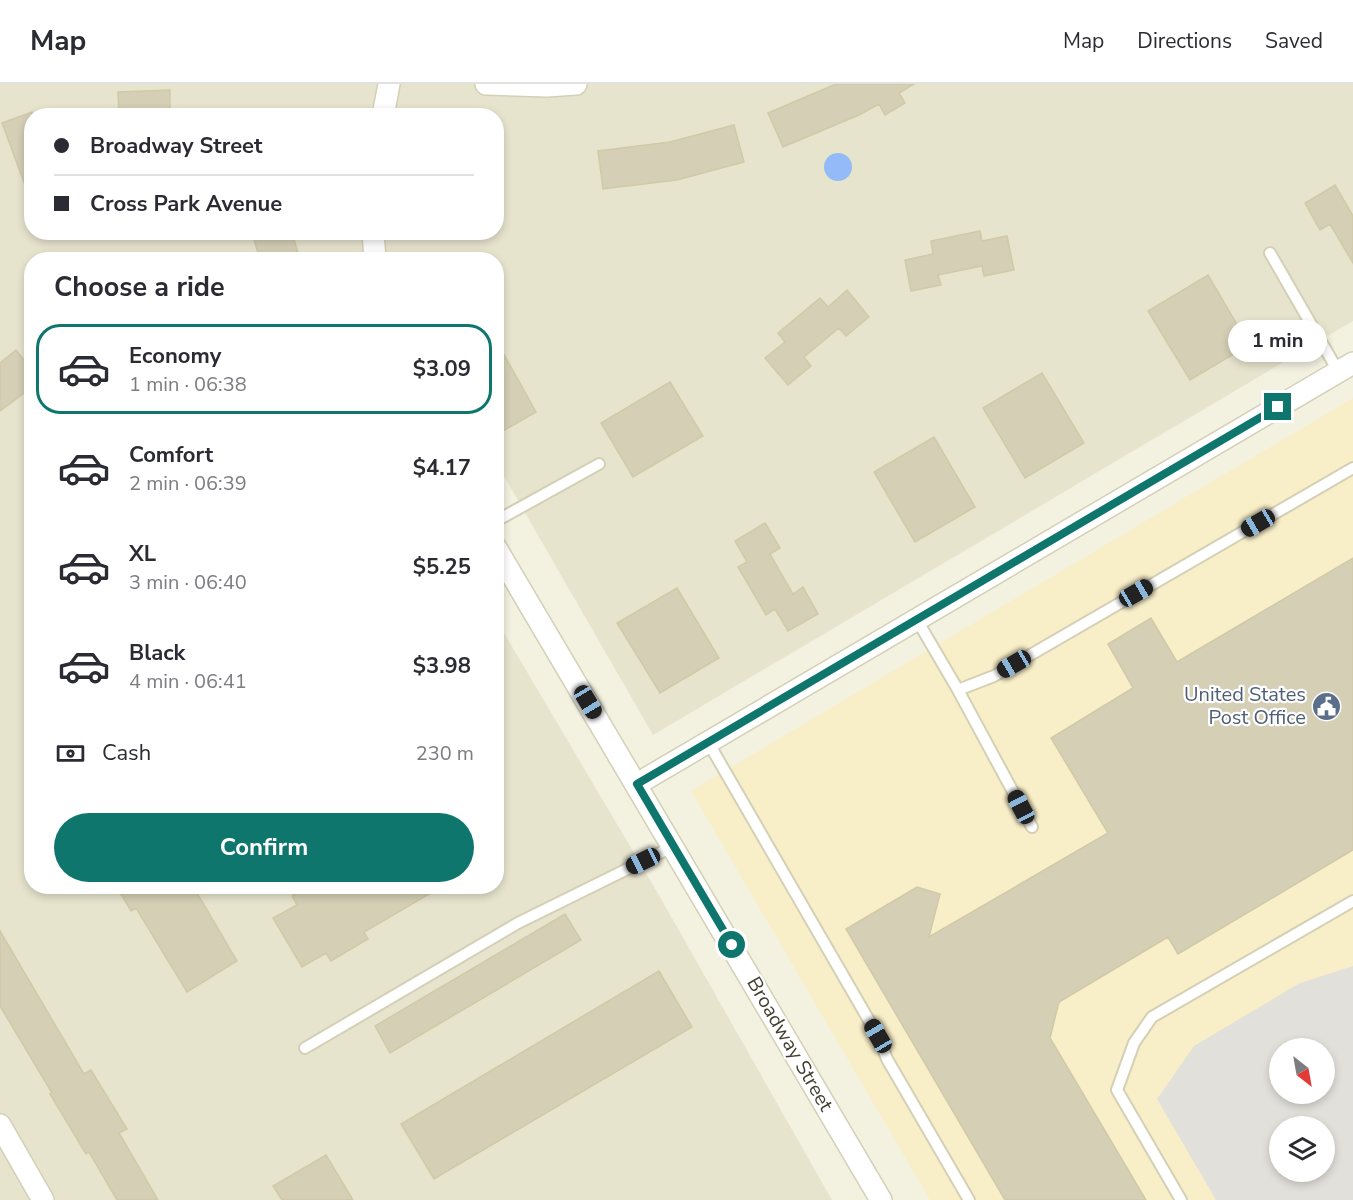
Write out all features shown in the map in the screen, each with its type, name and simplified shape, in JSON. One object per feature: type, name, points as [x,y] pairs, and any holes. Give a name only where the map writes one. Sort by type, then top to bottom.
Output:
[{"type":"street","points":[[384,108],[389,84]]},
{"type":"street","points":[[486,84],[547,86],[576,84]]},
{"type":"street","points":[[637,784],[1346,367]]},
{"type":"street","name":"Broadway Street","points":[[504,561],[881,1200]]},
{"type":"street","points":[[0,1125],[43,1200]]},
{"type":"lane","points":[[1270,253],[1346,367]]},
{"type":"lane","points":[[504,517],[599,464]]},
{"type":"lane","points":[[958,690],[994,676],[1353,468]]},
{"type":"lane","points":[[917,620],[958,690],[1032,827]]},
{"type":"lane","points":[[708,742],[878,1036],[887,1059],[969,1200]]},
{"type":"lane","points":[[305,1048],[518,923],[674,846]]},
{"type":"lane","points":[[1181,1200],[1117,1090],[1134,1043],[1152,1017],[1353,901]]},
{"type":"shaded area","points":[[0,84],[1353,84],[1353,321],[653,735],[504,476],[504,252],[24,252],[24,894],[504,894],[504,633],[660,897],[832,1200],[0,1200]]},
{"type":"shaded area","points":[[1353,398],[1353,1200],[930,1200],[691,791]]},
{"type":"shaded area","points":[[1353,966],[1353,1200],[1216,1200],[1157,1099],[1194,1046],[1300,983]]},
{"type":"water","points":[[838,153],[848,157],[852,167],[848,177],[838,181],[828,177],[824,167],[828,157]]},
{"type":"building","points":[[836,84],[914,84],[899,93],[905,103],[885,115],[879,104],[859,115],[783,147],[768,113]]},
{"type":"building","points":[[170,90],[170,108],[119,108],[118,92]]},
{"type":"building","points":[[24,115],[24,182],[2,123]]},
{"type":"building","points":[[734,125],[744,162],[677,180],[603,189],[598,151],[670,142]]},
{"type":"building","points":[[1335,185],[1353,216],[1353,263],[1330,224],[1320,230],[1305,203]]},
{"type":"building","points":[[980,231],[982,241],[1007,236],[1014,270],[984,276],[982,266],[938,275],[941,285],[911,291],[905,260],[933,254],[931,241]]},
{"type":"building","points":[[254,240],[294,240],[298,252],[258,252]]},
{"type":"building","points":[[1208,275],[1249,345],[1190,380],[1148,311]]},
{"type":"building","points":[[847,290],[869,317],[846,336],[839,328],[804,357],[811,366],[788,385],[765,358],[785,342],[778,333],[820,298],[828,307]]},
{"type":"building","points":[[16,350],[24,360],[24,393],[0,411],[0,363]]},
{"type":"building","points":[[504,354],[536,412],[504,430]]},
{"type":"building","points":[[1042,373],[1084,443],[1025,478],[983,408]]},
{"type":"building","points":[[670,382],[703,436],[633,477],[601,423]]},
{"type":"building","points":[[934,437],[975,507],[915,542],[874,472]]},
{"type":"building","points":[[765,523],[780,548],[770,554],[793,594],[803,587],[818,614],[788,631],[775,609],[766,615],[738,567],[747,562],[735,541]]},
{"type":"building","points":[[1353,558],[1353,850],[1178,954],[1168,937],[1059,1002],[1050,1038],[1146,1200],[1005,1200],[846,929],[917,887],[940,894],[929,937],[1108,833],[1051,738],[1133,688],[1108,644],[1151,618],[1177,662]]},
{"type":"building","points":[[677,588],[719,658],[660,693],[617,623]]},
{"type":"building","points":[[121,894],[198,894],[237,961],[187,992],[136,908],[131,911]]},
{"type":"building","points":[[295,894],[429,894],[364,932],[368,939],[331,961],[326,953],[302,967],[273,918],[297,905],[292,896]]},
{"type":"building","points":[[565,914],[581,940],[390,1053],[375,1026]]},
{"type":"building","points":[[0,931],[84,1074],[91,1070],[127,1129],[119,1133],[158,1200],[117,1200],[89,1152],[86,1154],[50,1094],[52,1093],[0,1006]]},
{"type":"building","points":[[659,971],[692,1027],[434,1179],[401,1124]]},
{"type":"building","points":[[326,1155],[353,1200],[282,1200],[273,1186]]},
{"type":"place","name":"United States Post Office","points":[[1327,706]]},
{"type":"route","points":[[732,945],[637,784],[1278,407]]}]
